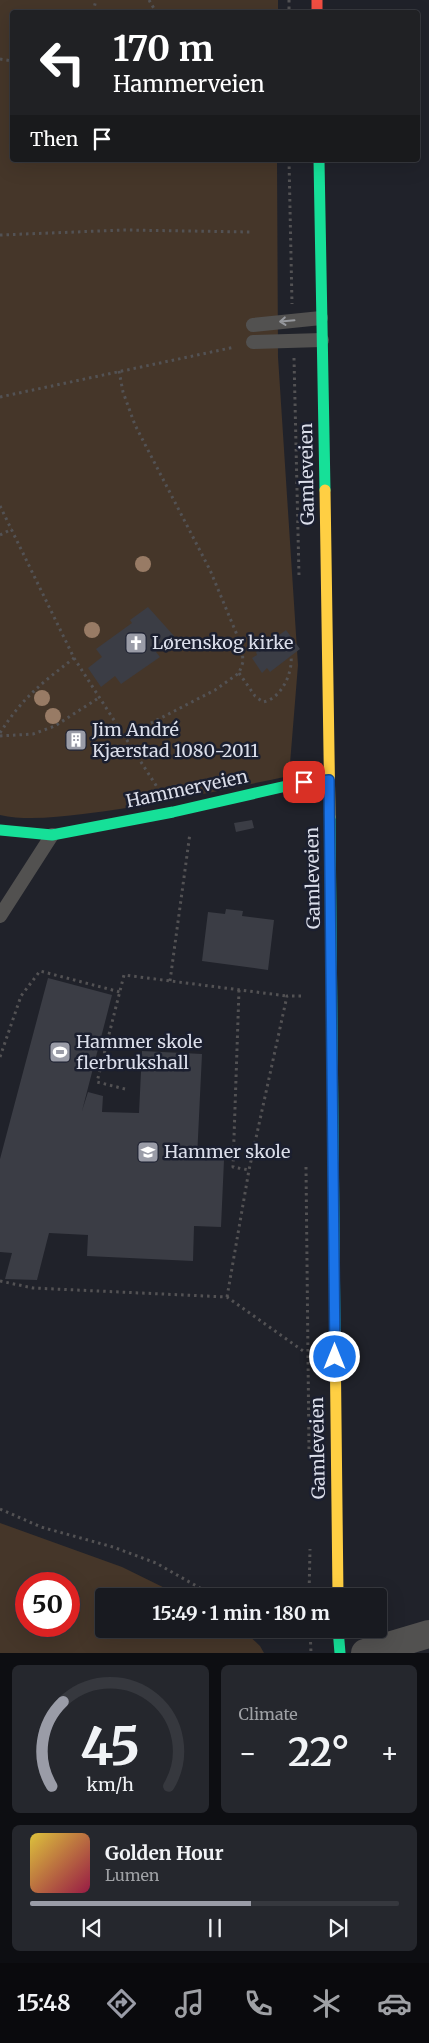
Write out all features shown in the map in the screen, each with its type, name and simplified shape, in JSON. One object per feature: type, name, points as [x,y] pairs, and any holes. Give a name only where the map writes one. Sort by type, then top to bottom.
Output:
[{"type":"main road","name":"Gamleveien","points":[[319,162],[329,780],[338,1588]]},
{"type":"main road","name":"Hammerveien","points":[[0,830],[52,835],[193,808],[304,782],[329,780]]},
{"type":"main road","points":[[339,1638],[340,1653]]},
{"type":"street","points":[[365,1653],[429,1634]]},
{"type":"lane","points":[[253,325],[321,318]]},
{"type":"lane","points":[[253,342],[294,339],[322,340]]},
{"type":"lane","points":[[0,916],[52,835]]},
{"type":"path","points":[[290,162],[293,320]]},
{"type":"path","points":[[0,234],[125,230],[250,232]]},
{"type":"path","points":[[294,339],[300,582]]},
{"type":"path","points":[[0,396],[253,342]]},
{"type":"path","points":[[119,371],[123,392],[135,425],[210,570],[242,647],[244,662],[239,673],[214,690],[126,736]]},
{"type":"path","points":[[0,506],[74,658],[126,736],[173,812]]},
{"type":"path","points":[[0,535],[12,529]]},
{"type":"path","points":[[239,673],[255,696],[264,702],[269,701],[286,680],[291,656]]},
{"type":"path","points":[[0,734],[16,709],[32,691],[74,658]]},
{"type":"path","points":[[0,734],[33,734],[55,726],[100,697]]},
{"type":"path","points":[[170,981],[193,808]]},
{"type":"path","points":[[0,1057],[21,996],[40,971],[120,992]]},
{"type":"path","points":[[125,1088],[97,1082],[124,975],[287,996],[305,996]]},
{"type":"path","points":[[305,988],[305,1006]]},
{"type":"path","points":[[239,990],[233,1167],[249,1170]]},
{"type":"path","points":[[227,1297],[249,1170],[287,996]]},
{"type":"path","points":[[306,1166],[306,1353],[309,1458]]},
{"type":"path","points":[[0,1281],[33,1288],[227,1297],[306,1353]]},
{"type":"path","points":[[0,1509],[41,1527],[113,1547],[156,1563],[200,1588]]},
{"type":"path","points":[[309,1588],[310,1547]]},
{"type":"path","points":[[310,1638],[311,1653]]},
{"type":"shaded area","points":[[0,0],[278,0],[278,10],[10,10],[10,162],[277,162],[278,357],[298,665],[289,776],[109,811],[41,818],[20,818],[0,815]]},
{"type":"shaded area","points":[[0,1523],[122,1567],[165,1588],[95,1588],[95,1638],[252,1638],[264,1653],[0,1653]]},
{"type":"building","name":"Lørenskog kirke","points":[[148,607],[174,636],[156,652],[160,657],[121,684],[115,676],[101,687],[88,668],[102,657],[96,649],[132,623],[130,620]]},
{"type":"building","points":[[286,630],[300,649],[270,672],[267,668],[262,673],[252,658],[257,655],[256,652]]},
{"type":"building","points":[[252,820],[254,828],[236,832],[234,823]]},
{"type":"building","points":[[226,909],[243,911],[242,916],[274,920],[268,970],[202,961],[208,912],[225,914]]},
{"type":"building","points":[[48,978],[112,995],[82,1111],[88,1092],[103,1096],[102,1112],[139,1113],[142,1051],[202,1054],[197,1158],[224,1160],[221,1227],[194,1226],[193,1261],[87,1256],[88,1235],[49,1233],[37,1280],[5,1279],[12,1253],[0,1252],[0,1159]]},
{"type":"traffic: fast","points":[[319,162],[325,490]]},
{"type":"traffic: fast","points":[[0,830],[52,835],[173,812],[304,782],[329,780]]},
{"type":"traffic: fast","points":[[330,817],[335,1331]]},
{"type":"traffic: fast","points":[[339,1638],[340,1653]]},
{"type":"traffic: slow","points":[[325,490],[330,817]]},
{"type":"traffic: slow","points":[[335,1331],[338,1588]]},
{"type":"traffic: jam","points":[[317,0],[317,10]]},
{"type":"place","name":"Lørenskog kirke","points":[[136,643]]},
{"type":"place","name":"Jim André Kjærstad 1080-2011","points":[[76,740]]},
{"type":"place","name":"Hammer skole flerbrukshall","points":[[60,1052]]},
{"type":"place","name":"Hammer skole","points":[[148,1152]]},
{"type":"route","points":[[304,782],[329,780],[335,1357]]}]
